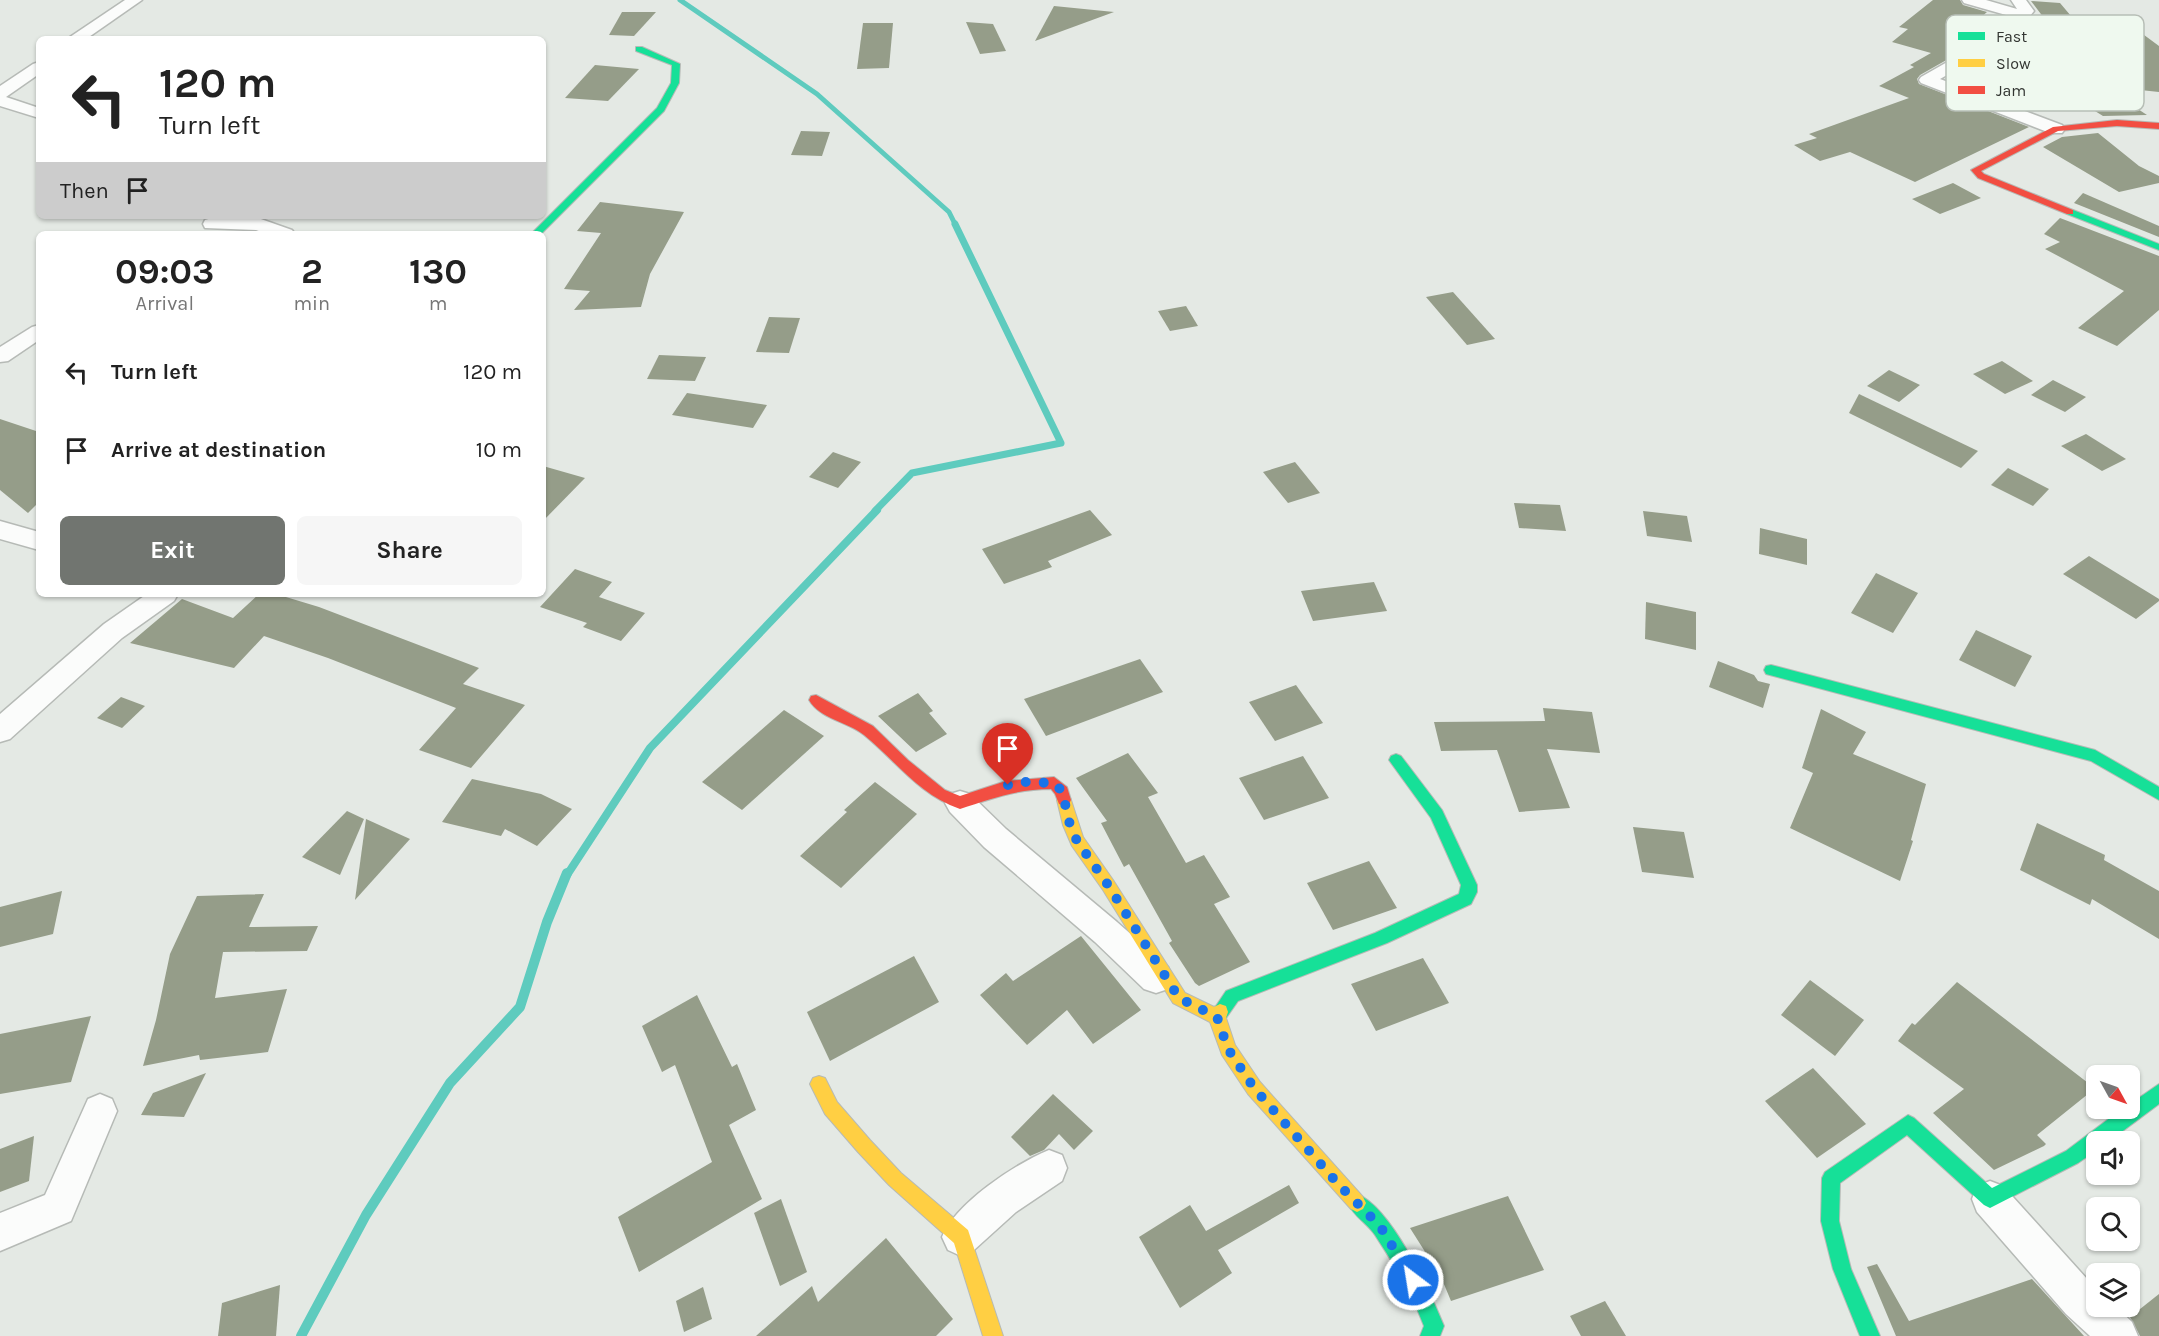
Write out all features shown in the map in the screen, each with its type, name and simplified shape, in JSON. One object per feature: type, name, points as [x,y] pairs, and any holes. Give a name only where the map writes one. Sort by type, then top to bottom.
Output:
[{"type":"street","points":[[80,36],[135,0]]},
{"type":"street","points":[[1969,0],[2020,8]]},
{"type":"street","points":[[538,231],[661,109],[675,83],[676,64],[639,49]]},
{"type":"street","points":[[0,94],[36,69]]},
{"type":"street","points":[[1946,69],[1927,80],[1946,87]]},
{"type":"street","points":[[0,101],[36,112]]},
{"type":"street","points":[[2009,111],[2056,129]]},
{"type":"street","points":[[2159,126],[2117,123],[2056,129],[1976,170],[1981,176],[2002,185],[2159,247]]},
{"type":"street","points":[[210,225],[258,224],[277,231]]},
{"type":"street","points":[[0,356],[36,333]]},
{"type":"street","points":[[0,530],[36,540]]},
{"type":"street","points":[[0,731],[113,631],[161,597]]},
{"type":"street","points":[[1771,670],[2095,756],[2159,794]]},
{"type":"street","points":[[816,700],[868,730],[903,764],[940,794],[960,803],[995,838],[1106,932],[1179,998],[1217,1017],[1228,1049],[1254,1088],[1339,1185],[1380,1226],[1422,1295],[1434,1326],[1431,1336]]},
{"type":"street","points":[[1217,1017],[1232,996],[1381,938],[1465,899],[1469,892],[1469,885],[1437,814],[1396,759]]},
{"type":"street","points":[[960,803],[992,788],[1024,782],[1054,783],[1062,791],[1070,825],[1077,841],[1108,885],[1179,998]]},
{"type":"street","points":[[819,1084],[831,1107],[895,1179],[961,1237],[993,1336]]},
{"type":"street","points":[[1990,1199],[2072,1156],[2159,1093]]},
{"type":"street","points":[[0,1232],[58,1208],[100,1111]]},
{"type":"street","points":[[1870,1336],[1842,1269],[1830,1221],[1832,1178],[1908,1124],[1990,1199],[2080,1300],[2118,1336]]},
{"type":"street","points":[[961,1237],[986,1211],[1049,1168]]},
{"type":"building","points":[[1933,0],[1960,0],[1963,5],[1987,12],[1984,15],[1946,15],[1946,60],[1917,79],[1919,84],[1946,95],[1946,111],[1988,111],[2029,127],[1915,182],[1850,152],[1820,161],[1794,145],[1817,138],[1809,134],[1909,98],[1879,86],[1914,67],[1910,65],[1931,53],[1892,42],[1908,29],[1899,27]]},
{"type":"building","points":[[2031,1],[2060,3],[2070,15],[2042,15]]},
{"type":"building","points":[[1054,6],[1114,12],[1035,41]]},
{"type":"building","points":[[622,12],[656,12],[634,36],[609,35]]},
{"type":"building","points":[[966,22],[993,24],[1006,51],[980,54]]},
{"type":"building","points":[[863,23],[893,23],[889,68],[857,69]]},
{"type":"building","points":[[2144,35],[2159,46],[2159,92],[2144,90]]},
{"type":"building","points":[[595,65],[639,69],[608,101],[565,98]]},
{"type":"building","points":[[2095,111],[2141,111],[2147,115],[2103,116]]},
{"type":"building","points":[[801,131],[830,132],[822,156],[791,155]]},
{"type":"building","points":[[2098,133],[2139,166],[2159,176],[2159,183],[2119,192],[2043,147],[2062,137]]},
{"type":"building","points":[[1953,183],[1981,198],[1940,214],[1912,199]]},
{"type":"building","points":[[2083,193],[2159,226],[2159,237],[2074,203]]},
{"type":"building","points":[[600,202],[684,212],[650,274],[641,307],[574,310],[590,291],[564,289],[601,233],[577,231]]},
{"type":"building","points":[[2060,218],[2159,256],[2159,310],[2117,346],[2078,328],[2124,291],[2045,249],[2060,242],[2044,234]]},
{"type":"building","points":[[1453,292],[1495,339],[1467,345],[1426,297]]},
{"type":"building","points":[[1186,306],[1198,326],[1170,331],[1158,311]]},
{"type":"building","points":[[769,317],[800,318],[789,353],[756,352]]},
{"type":"building","points":[[659,355],[706,357],[695,381],[647,379]]},
{"type":"building","points":[[2002,361],[2033,381],[2005,394],[1973,374]]},
{"type":"building","points":[[1889,370],[1920,385],[1899,402],[1867,386]]},
{"type":"building","points":[[2053,380],[2086,397],[2065,412],[2031,395]]},
{"type":"building","points":[[687,393],[767,405],[753,428],[672,415]]},
{"type":"building","points":[[1859,394],[1978,451],[1961,468],[1849,413]]},
{"type":"building","points":[[0,419],[36,431],[36,505],[28,513],[0,490]]},
{"type":"building","points":[[2086,434],[2126,459],[2102,471],[2061,446]]},
{"type":"building","points":[[833,452],[861,462],[838,488],[809,477]]},
{"type":"building","points":[[1295,462],[1320,493],[1288,503],[1263,472]]},
{"type":"building","points":[[546,467],[585,478],[546,518]]},
{"type":"building","points":[[2008,468],[2049,489],[2033,506],[1991,485]]},
{"type":"building","points":[[1514,503],[1560,505],[1566,531],[1519,528]]},
{"type":"building","points":[[1090,510],[1112,535],[1048,561],[1052,567],[1004,584],[982,549]]},
{"type":"building","points":[[1643,511],[1687,516],[1692,542],[1647,536]]},
{"type":"building","points":[[1760,528],[1807,539],[1807,565],[1759,554]]},
{"type":"building","points":[[2089,556],[2159,601],[2136,619],[2063,574]]},
{"type":"building","points":[[575,569],[612,582],[599,597],[645,613],[621,641],[583,627],[587,623],[540,607]]},
{"type":"building","points":[[1876,573],[1918,593],[1893,633],[1851,613]]},
{"type":"building","points":[[1374,582],[1387,611],[1313,621],[1301,591]]},
{"type":"building","points":[[256,597],[286,597],[319,607],[479,668],[463,684],[525,705],[471,768],[419,750],[456,708],[328,658],[264,636],[234,668],[130,643],[182,599],[233,618]]},
{"type":"building","points":[[1646,602],[1696,612],[1696,650],[1645,639]]},
{"type":"building","points":[[1976,630],[2032,656],[2015,687],[1959,660]]},
{"type":"building","points":[[1140,659],[1163,692],[1046,736],[1024,699]]},
{"type":"building","points":[[1718,661],[1754,675],[1758,681],[1770,684],[1763,708],[1709,687]]},
{"type":"building","points":[[1296,685],[1323,723],[1275,741],[1249,702]]},
{"type":"building","points":[[918,693],[933,711],[929,713],[947,734],[916,752],[878,716]]},
{"type":"building","points":[[121,697],[145,706],[122,728],[97,718]]},
{"type":"building","points":[[1543,708],[1592,712],[1600,753],[1547,749],[1570,808],[1519,812],[1497,750],[1441,751],[1434,722],[1545,721]]},
{"type":"building","points":[[1821,709],[1866,732],[1853,754],[1926,784],[1911,840],[1913,841],[1900,881],[1790,828],[1813,773],[1802,768]]},
{"type":"building","points":[[784,710],[824,736],[742,810],[702,782]]},
{"type":"building","points":[[1128,753],[1158,793],[1148,797],[1186,863],[1204,855],[1230,897],[1214,904],[1250,962],[1199,986],[1169,943],[1172,941],[1129,864],[1124,867],[1101,823],[1107,821],[1076,778]]},
{"type":"building","points":[[1303,756],[1329,798],[1264,820],[1239,778]]},
{"type":"building","points":[[472,779],[541,794],[572,809],[537,846],[505,829],[501,836],[442,822]]},
{"type":"building","points":[[875,782],[917,814],[841,888],[800,856],[847,812],[844,810]]},
{"type":"building","points":[[347,811],[364,819],[340,875],[302,857]]},
{"type":"building","points":[[366,819],[410,839],[355,900]]},
{"type":"building","points":[[2037,823],[2105,855],[2104,860],[2159,891],[2159,939],[2092,899],[2090,905],[2020,870]]},
{"type":"building","points":[[1633,827],[1684,832],[1694,878],[1642,872]]},
{"type":"building","points":[[1369,861],[1397,908],[1333,930],[1307,883]]},
{"type":"building","points":[[62,891],[53,934],[0,947],[0,907]]},
{"type":"building","points":[[264,894],[249,927],[318,926],[307,951],[223,952],[215,998],[287,989],[268,1052],[200,1060],[199,1055],[143,1066],[156,1020],[170,954],[197,896]]},
{"type":"building","points":[[1081,936],[1141,1010],[1093,1044],[1067,1010],[1027,1045],[980,995],[1006,973],[1013,981]]},
{"type":"building","points":[[914,956],[939,1002],[830,1061],[807,1012]]},
{"type":"building","points":[[1423,958],[1449,1003],[1376,1031],[1351,984]]},
{"type":"building","points":[[1810,980],[1864,1020],[1835,1056],[1781,1015]]},
{"type":"building","points":[[1957,982],[2086,1081],[2086,1096],[2037,1135],[2046,1144],[2044,1146],[1994,1170],[1933,1113],[1964,1089],[1898,1041],[1912,1023],[1915,1025]]},
{"type":"building","points":[[697,995],[732,1067],[737,1064],[756,1110],[729,1125],[762,1199],[639,1272],[618,1217],[712,1162],[675,1065],[662,1072],[642,1026]]},
{"type":"building","points":[[91,1016],[71,1082],[0,1094],[0,1034]]},
{"type":"building","points":[[1813,1068],[1866,1124],[1817,1158],[1765,1101]]},
{"type":"building","points":[[206,1073],[184,1117],[141,1115],[153,1093]]},
{"type":"building","points":[[1053,1094],[1093,1131],[1074,1150],[1059,1134],[1044,1150],[1030,1156],[1011,1137]]},
{"type":"building","points":[[34,1136],[29,1181],[0,1192],[0,1149]]},
{"type":"building","points":[[1289,1185],[1299,1203],[1218,1250],[1232,1273],[1180,1308],[1139,1237],[1190,1205],[1206,1231]]},
{"type":"building","points":[[1508,1196],[1544,1270],[1451,1301],[1441,1277],[1410,1228]]},
{"type":"building","points":[[781,1199],[807,1272],[780,1286],[754,1213]]},
{"type":"building","points":[[886,1238],[953,1319],[936,1336],[756,1336],[812,1286],[818,1302]]},
{"type":"building","points":[[1877,1264],[1909,1321],[2032,1279],[2084,1336],[1896,1336],[1867,1267]]},
{"type":"building","points":[[280,1285],[276,1336],[218,1336],[222,1303]]},
{"type":"building","points":[[703,1287],[712,1319],[684,1332],[676,1301]]},
{"type":"building","points":[[2159,1294],[2159,1336],[2140,1336],[2130,1317],[2140,1317],[2140,1309]]},
{"type":"building","points":[[1605,1301],[1626,1336],[1581,1336],[1570,1316]]},
{"type":"waterway","points":[[680,0],[817,94],[949,212],[955,224]]},
{"type":"waterway","points":[[875,511],[912,473],[1061,443],[955,224]]},
{"type":"waterway","points":[[567,875],[650,748],[877,510]]},
{"type":"waterway","points":[[301,1336],[366,1215],[450,1083],[520,1007],[547,922],[567,873]]},
{"type":"traffic: fast","points":[[539,231],[661,109],[675,83],[676,64],[639,49]]},
{"type":"traffic: fast","points":[[2070,212],[2159,247]]},
{"type":"traffic: fast","points":[[1771,670],[2095,756],[2159,794]]},
{"type":"traffic: fast","points":[[1220,1012],[1232,996],[1381,938],[1465,899],[1469,892],[1469,885],[1437,814],[1396,760]]},
{"type":"traffic: fast","points":[[1870,1336],[1842,1269],[1830,1221],[1831,1178],[1908,1124],[1990,1199],[2072,1157],[2159,1093]]},
{"type":"traffic: fast","points":[[1357,1203],[1380,1226],[1422,1295],[1434,1326],[1430,1336]]},
{"type":"traffic: slow","points":[[1064,800],[1070,825],[1077,841],[1108,885],[1179,998],[1217,1017]]},
{"type":"traffic: slow","points":[[1220,1012],[1217,1017],[1228,1049],[1254,1088],[1357,1203]]},
{"type":"traffic: slow","points":[[819,1084],[831,1108],[864,1146],[895,1179],[961,1237],[993,1336]]},
{"type":"traffic: jam","points":[[2070,212],[1981,176],[1976,170],[2056,129],[2117,123],[2159,126]]},
{"type":"traffic: jam","points":[[816,700],[836,714],[868,730],[903,764],[940,794],[960,803],[1006,787],[1041,783],[1054,783],[1062,791],[1064,800]]},
{"type":"route","points":[[1008,785],[1024,782],[1054,783],[1062,791],[1070,825],[1077,841],[1108,885],[1179,998],[1217,1017],[1228,1049],[1254,1088],[1339,1185],[1380,1226],[1413,1280]]}]
